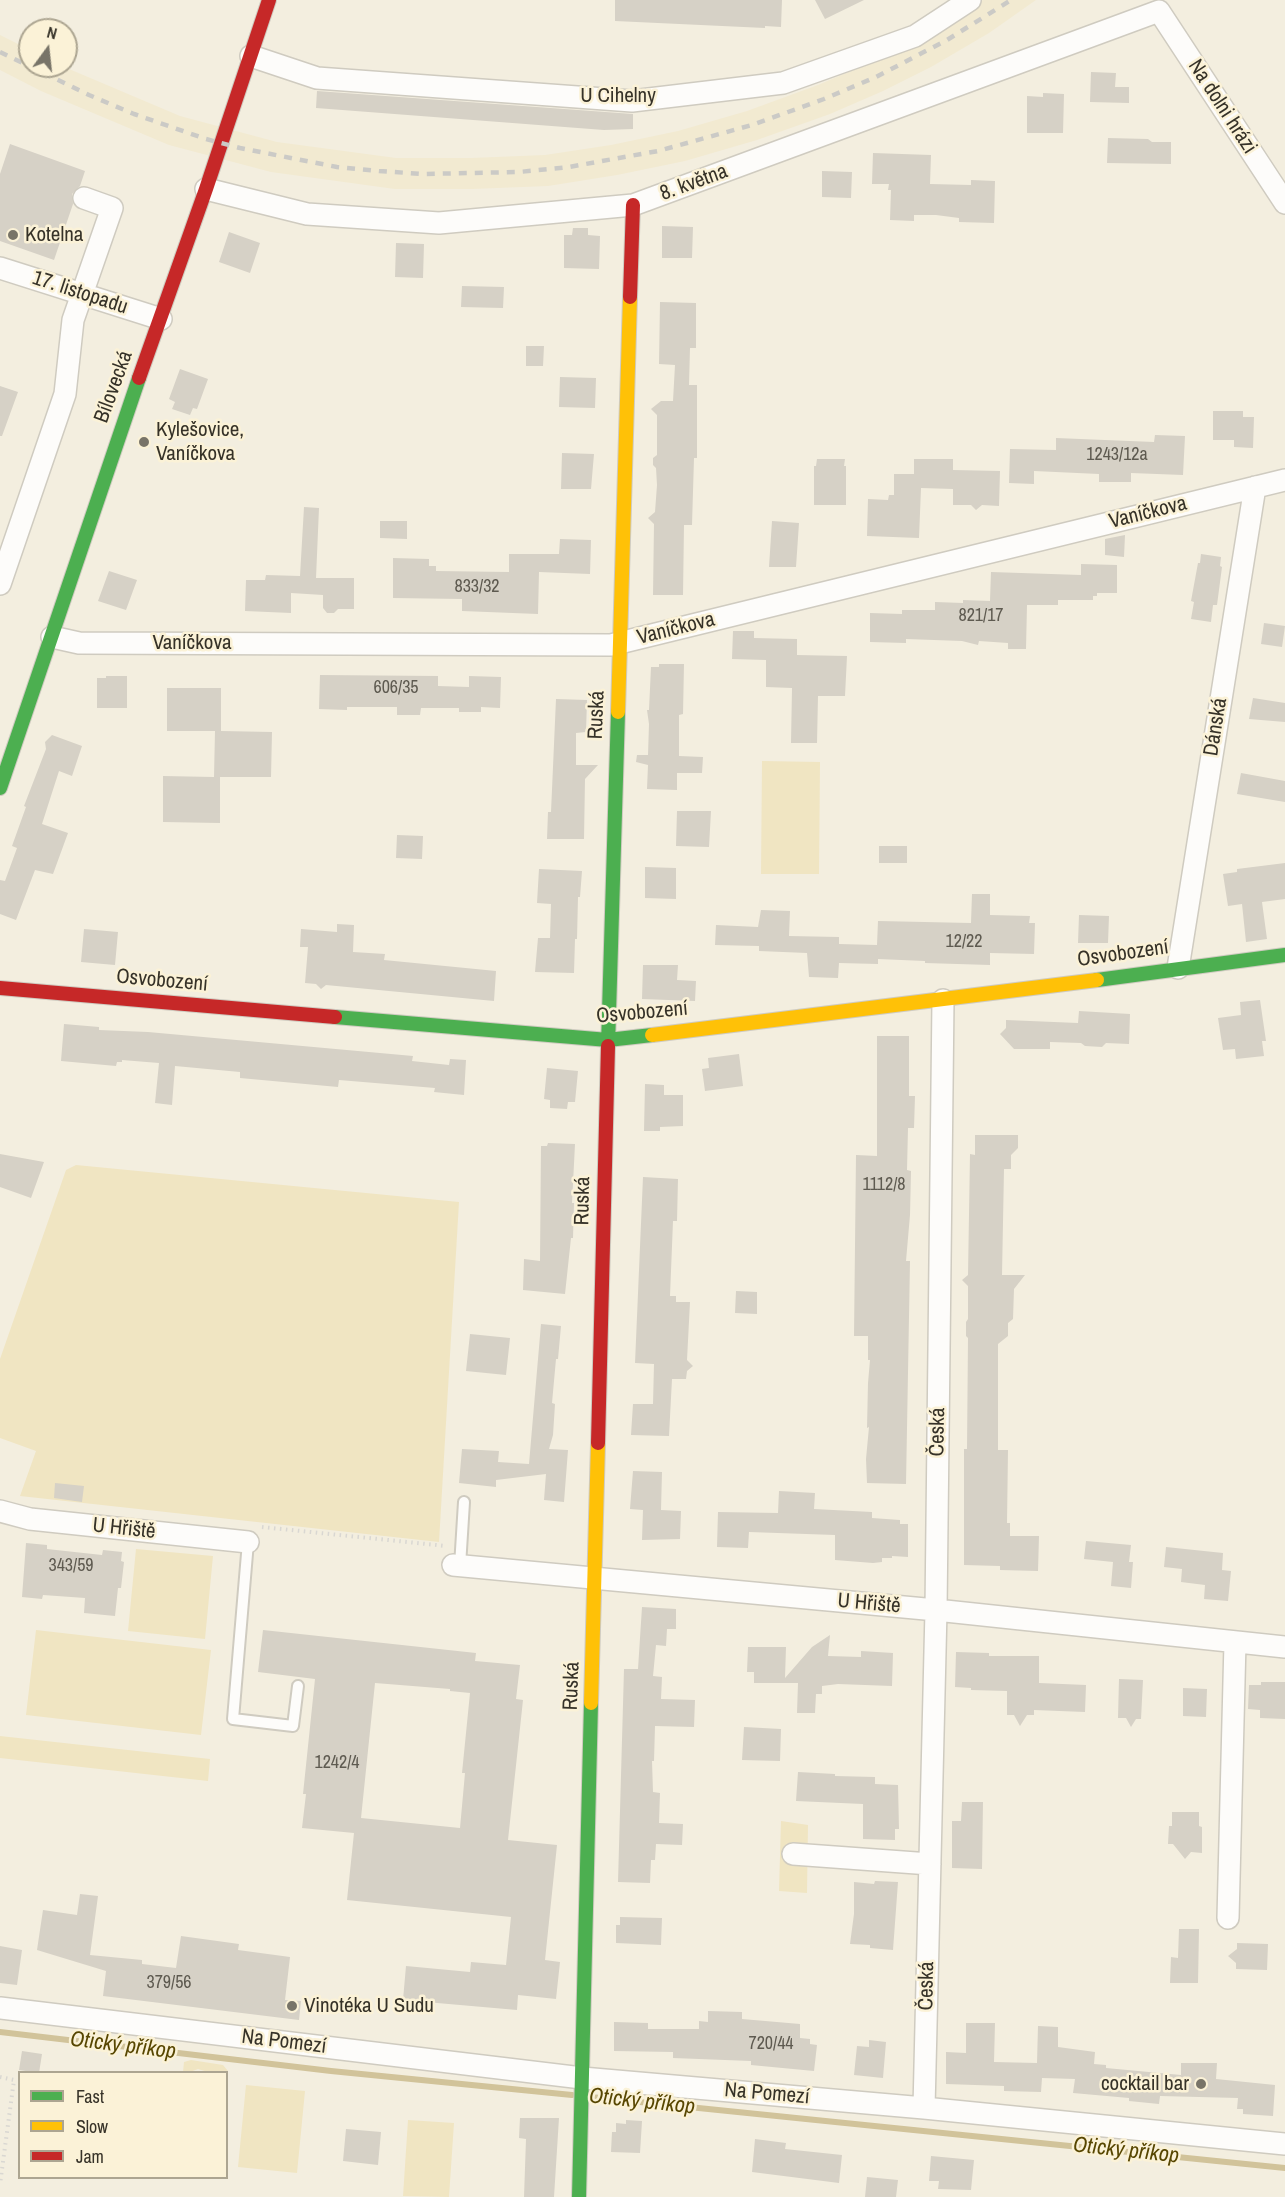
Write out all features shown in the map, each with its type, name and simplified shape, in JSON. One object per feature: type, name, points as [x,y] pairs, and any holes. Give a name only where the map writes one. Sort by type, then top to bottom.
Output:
[{"type":"street","name":"Bílovecká","points":[[0,788],[90,518],[206,189],[269,0]]},
{"type":"street","name":"U Cihelny","points":[[251,56],[317,78],[632,100],[783,83],[915,36],[970,0]]},
{"type":"street","name":"Na dolni hrázi","points":[[1159,11],[1285,203]]},
{"type":"street","name":"8. května","points":[[206,189],[307,214],[439,223],[633,205],[1159,11]]},
{"type":"street","points":[[0,584],[65,394],[72,320],[112,208],[84,198]]},
{"type":"street","name":"Ruská","points":[[579,2197],[608,1040],[633,205]]},
{"type":"street","name":"17. listopadu","points":[[0,268],[161,319]]},
{"type":"street","name":"Vaníčkova","points":[[52,637],[79,643],[592,646],[621,643],[1285,480]]},
{"type":"street","name":"Dánská","points":[[1178,968],[1254,487]]},
{"type":"street","name":"Osvobození","points":[[0,988],[608,1040],[943,1000],[1285,954]]},
{"type":"street","name":"Česká","points":[[924,2108],[936,1610],[943,1000]]},
{"type":"street","name":"U Hřiště","points":[[0,1511],[30,1519],[248,1542]]},
{"type":"street","name":"U Hřiště","points":[[457,1565],[936,1610],[1285,1647]]},
{"type":"street","points":[[1228,1918],[1235,1642]]},
{"type":"street","points":[[793,1854],[930,1864]]},
{"type":"street","name":"Na Pomezí","points":[[0,2008],[582,2083],[924,2108],[1285,2144]]},
{"type":"lane","points":[[457,1565],[464,1502]]},
{"type":"lane","points":[[248,1542],[233,1719],[293,1726],[298,1686]]},
{"type":"path","points":[[0,2077],[14,2080],[0,2184]]},
{"type":"shaded area","points":[[983,0],[1036,0],[989,33],[931,67],[830,114],[757,140],[685,161],[617,175],[548,186],[472,189],[395,189],[271,172],[169,145],[41,91],[0,70],[0,35],[18,44],[18,78],[78,78],[78,73],[180,116],[277,142],[396,158],[545,155],[611,145],[678,131],[747,111],[870,63]]},
{"type":"shaded area","points":[[762,761],[820,762],[819,874],[761,874]]},
{"type":"shaded area","points":[[76,1165],[459,1202],[439,1542],[20,1496],[36,1451],[0,1438],[0,1359],[66,1170]]},
{"type":"shaded area","points":[[136,1549],[213,1556],[205,1639],[128,1631]]},
{"type":"shaded area","points":[[36,1630],[211,1650],[201,1735],[26,1715]]},
{"type":"shaded area","points":[[0,1736],[210,1759],[208,1781],[0,1758]]},
{"type":"shaded area","points":[[781,1821],[808,1825],[807,1893],[779,1891]]},
{"type":"shaded area","points":[[191,2060],[223,2065],[228,2071],[198,2069],[183,2071],[184,2062]]},
{"type":"shaded area","points":[[246,2085],[305,2091],[297,2173],[238,2167]]},
{"type":"shaded area","points":[[408,2120],[454,2123],[449,2197],[403,2196]]},
{"type":"building","points":[[615,0],[782,0],[781,27],[615,21]]},
{"type":"building","points":[[815,0],[864,0],[825,19]]},
{"type":"building","points":[[1091,72],[1116,73],[1115,87],[1129,87],[1129,103],[1090,102]]},
{"type":"building","points":[[317,91],[633,114],[633,129],[604,130],[316,108]]},
{"type":"building","points":[[1043,93],[1064,94],[1063,133],[1027,133],[1027,96],[1043,97]]},
{"type":"building","points":[[1108,138],[1171,142],[1171,164],[1107,163]]},
{"type":"building","points":[[10,144],[85,171],[80,186],[72,194],[73,204],[54,260],[0,241],[0,174]]},
{"type":"building","points":[[873,153],[931,155],[930,184],[971,185],[971,180],[995,181],[994,223],[959,222],[959,218],[936,215],[914,215],[914,221],[890,220],[891,190],[888,190],[889,184],[872,184]]},
{"type":"building","points":[[822,171],[852,172],[851,198],[822,197]]},
{"type":"building","points":[[662,226],[693,227],[692,258],[662,258]]},
{"type":"building","points":[[573,228],[588,228],[588,235],[600,236],[599,269],[564,268],[564,235],[572,235]]},
{"type":"building","points":[[229,232],[260,243],[250,273],[219,262]]},
{"type":"building","points":[[396,243],[424,244],[423,278],[395,277]]},
{"type":"building","points":[[462,286],[504,287],[503,308],[461,307]]},
{"type":"building","points":[[660,302],[696,303],[696,348],[690,348],[689,385],[697,385],[697,458],[694,458],[692,525],[684,525],[683,595],[653,595],[654,524],[648,518],[655,512],[657,485],[653,458],[657,455],[657,415],[651,409],[661,401],[673,401],[675,365],[659,364]]},
{"type":"building","points":[[526,346],[544,346],[543,366],[526,366]]},
{"type":"building","points":[[180,369],[208,379],[197,409],[193,408],[190,415],[172,409],[175,402],[169,399]]},
{"type":"building","points":[[560,377],[596,378],[595,408],[559,407]]},
{"type":"building","points":[[0,386],[18,392],[2,436],[0,436]]},
{"type":"building","points":[[1213,411],[1243,411],[1243,417],[1254,417],[1253,448],[1234,447],[1234,440],[1213,440]]},
{"type":"building","points":[[1155,435],[1185,436],[1183,475],[1131,473],[1131,482],[1099,482],[1099,474],[1034,471],[1034,484],[1009,483],[1010,449],[1056,450],[1056,438],[1154,442]]},
{"type":"building","points":[[562,453],[594,454],[591,489],[561,489]]},
{"type":"building","points":[[817,459],[845,459],[846,505],[814,505],[814,466],[816,466]]},
{"type":"building","points":[[914,459],[953,459],[953,470],[1000,471],[999,506],[982,505],[976,510],[971,505],[953,505],[953,489],[921,488],[919,538],[867,536],[868,499],[888,500],[889,495],[894,495],[894,474],[914,474]]},
{"type":"building","points":[[304,507],[319,508],[316,578],[354,578],[354,609],[338,609],[334,613],[327,613],[323,608],[323,595],[291,593],[291,613],[245,611],[246,580],[265,580],[266,575],[300,576]]},
{"type":"building","points":[[380,521],[407,521],[407,539],[380,538]]},
{"type":"building","points":[[772,521],[799,523],[796,567],[769,567]]},
{"type":"building","points":[[1125,535],[1124,557],[1105,555],[1105,539]]},
{"type":"building","points":[[560,539],[591,540],[590,574],[539,572],[538,614],[462,611],[462,599],[393,598],[393,558],[429,559],[429,566],[436,566],[436,571],[509,572],[509,554],[559,554]]},
{"type":"building","points":[[1201,554],[1221,557],[1220,566],[1222,567],[1217,605],[1213,605],[1211,622],[1191,619],[1194,602],[1191,601]]},
{"type":"building","points":[[1081,564],[1117,565],[1117,593],[1097,593],[1097,596],[1093,596],[1093,600],[1058,600],[1058,605],[1027,605],[1026,649],[1008,649],[1008,643],[979,641],[978,645],[962,641],[906,639],[906,643],[870,642],[870,613],[902,614],[902,610],[935,610],[935,602],[990,601],[991,572],[1081,575]]},
{"type":"building","points":[[109,571],[137,580],[126,610],[98,601]]},
{"type":"building","points":[[1264,623],[1285,626],[1282,647],[1261,644]]},
{"type":"building","points":[[733,631],[754,631],[754,638],[797,639],[797,655],[847,656],[845,696],[818,696],[817,743],[791,743],[792,688],[766,687],[766,660],[732,659]]},
{"type":"building","points":[[659,664],[684,664],[683,714],[679,715],[679,756],[703,757],[702,773],[677,773],[677,790],[647,789],[648,765],[636,762],[637,755],[648,755],[647,710],[649,710],[651,667],[659,667]]},
{"type":"building","points":[[320,675],[438,676],[438,686],[469,687],[469,676],[501,677],[500,708],[481,707],[481,712],[459,712],[459,708],[421,708],[420,715],[397,715],[397,707],[319,709]]},
{"type":"building","points":[[106,676],[127,676],[127,708],[97,708],[97,678],[106,678]]},
{"type":"building","points":[[167,688],[221,688],[221,731],[272,732],[271,777],[220,777],[220,823],[163,822],[163,776],[214,777],[215,731],[167,731]]},
{"type":"building","points":[[1253,698],[1285,703],[1285,722],[1249,719]]},
{"type":"building","points":[[556,699],[587,700],[586,732],[576,733],[576,765],[598,765],[585,779],[584,839],[547,839],[548,812],[551,812]]},
{"type":"building","points":[[52,735],[82,746],[72,776],[59,771],[42,824],[68,833],[53,874],[35,870],[16,920],[0,914],[0,880],[5,881],[17,848],[12,846],[26,807],[24,806],[46,749],[45,742]]},
{"type":"building","points":[[1241,773],[1285,781],[1285,802],[1237,794]]},
{"type":"building","points":[[677,811],[711,811],[709,847],[676,846]]},
{"type":"building","points":[[397,835],[423,836],[422,859],[396,858]]},
{"type":"building","points":[[879,846],[907,846],[907,863],[879,863]]},
{"type":"building","points":[[1285,863],[1285,899],[1262,902],[1267,939],[1246,942],[1242,904],[1228,906],[1223,874],[1237,872],[1237,869]]},
{"type":"building","points":[[645,867],[676,868],[676,899],[645,898]]},
{"type":"building","points":[[539,869],[582,871],[580,897],[578,897],[574,973],[535,972],[538,938],[550,938],[551,904],[537,903]]},
{"type":"building","points":[[972,894],[990,894],[990,915],[1030,916],[1029,923],[1035,923],[1034,954],[990,953],[990,965],[878,959],[878,964],[839,963],[838,978],[809,977],[807,953],[759,951],[759,946],[715,945],[716,925],[758,927],[761,910],[790,911],[789,936],[839,937],[839,944],[877,945],[878,921],[971,923]]},
{"type":"building","points":[[1079,915],[1109,916],[1108,943],[1078,943]]},
{"type":"building","points":[[337,924],[354,925],[353,952],[385,954],[384,960],[496,971],[494,1001],[326,985],[321,989],[316,984],[305,983],[308,947],[300,947],[301,929],[337,932]]},
{"type":"building","points":[[84,929],[118,932],[115,965],[81,962]]},
{"type":"building","points":[[643,965],[678,965],[677,980],[696,981],[695,1001],[642,999]]},
{"type":"building","points":[[1260,1000],[1266,1041],[1262,1041],[1264,1056],[1236,1059],[1235,1049],[1223,1050],[1218,1018],[1241,1015],[1240,1002]]},
{"type":"building","points":[[1079,1011],[1130,1014],[1129,1044],[1106,1043],[1102,1047],[1085,1046],[1081,1043],[1050,1042],[1050,1049],[1014,1049],[1000,1034],[1006,1028],[1006,1020],[1078,1023]]},
{"type":"building","points":[[64,1024],[99,1027],[99,1030],[148,1032],[413,1056],[412,1061],[449,1065],[450,1059],[466,1060],[464,1095],[434,1092],[435,1088],[339,1080],[338,1087],[240,1078],[240,1072],[175,1066],[172,1105],[155,1103],[159,1063],[122,1060],[122,1062],[117,1062],[116,1066],[61,1061]]},
{"type":"building","points":[[877,1036],[909,1036],[909,1096],[915,1096],[914,1128],[908,1128],[907,1170],[911,1171],[906,1261],[910,1261],[906,1484],[867,1483],[870,1360],[868,1360],[868,1336],[854,1336],[856,1155],[877,1156]]},
{"type":"building","points":[[739,1054],[743,1086],[705,1091],[702,1069],[709,1068],[708,1058]]},
{"type":"building","points":[[547,1068],[578,1071],[575,1102],[568,1102],[567,1109],[550,1108],[550,1100],[544,1099]]},
{"type":"building","points":[[645,1084],[664,1085],[664,1095],[683,1095],[683,1126],[660,1127],[660,1131],[644,1131]]},
{"type":"building","points":[[975,1135],[1018,1135],[1018,1148],[1011,1155],[1011,1169],[1004,1169],[1002,1275],[1025,1275],[1014,1289],[1013,1319],[1008,1323],[1008,1336],[998,1344],[998,1450],[1008,1450],[1007,1523],[1010,1523],[1010,1536],[1039,1536],[1038,1571],[1000,1570],[1000,1566],[964,1565],[968,1286],[962,1280],[968,1275],[970,1154],[975,1155]]},
{"type":"building","points":[[548,1143],[575,1144],[573,1238],[571,1238],[565,1294],[523,1290],[524,1259],[540,1261],[541,1146],[547,1146]]},
{"type":"building","points":[[0,1154],[44,1162],[31,1198],[0,1187]]},
{"type":"building","points":[[643,1177],[678,1179],[677,1221],[673,1221],[670,1296],[676,1296],[676,1302],[690,1302],[687,1360],[693,1366],[687,1371],[686,1379],[672,1379],[669,1436],[631,1435],[633,1404],[653,1404],[654,1364],[635,1363]]},
{"type":"building","points":[[736,1291],[757,1292],[757,1314],[735,1313]]},
{"type":"building","points":[[541,1324],[561,1326],[552,1403],[555,1404],[553,1435],[549,1449],[568,1450],[564,1502],[544,1500],[546,1474],[496,1480],[496,1487],[459,1483],[462,1449],[499,1451],[498,1462],[529,1464]]},
{"type":"building","points":[[470,1334],[510,1338],[506,1375],[466,1371]]},
{"type":"building","points":[[633,1471],[662,1472],[661,1510],[681,1511],[680,1539],[642,1540],[643,1510],[630,1509]]},
{"type":"building","points":[[55,1483],[84,1486],[82,1502],[54,1498]]},
{"type":"building","points":[[779,1491],[815,1493],[814,1509],[872,1512],[872,1518],[900,1520],[900,1524],[908,1524],[908,1557],[892,1556],[892,1558],[882,1558],[882,1562],[873,1563],[835,1560],[835,1535],[749,1532],[748,1548],[717,1547],[718,1512],[778,1513]]},
{"type":"building","points":[[1086,1541],[1131,1545],[1129,1562],[1133,1562],[1131,1588],[1111,1586],[1113,1562],[1084,1559]]},
{"type":"building","points":[[26,1543],[47,1545],[47,1549],[102,1555],[103,1550],[122,1552],[121,1561],[124,1562],[115,1616],[84,1613],[85,1598],[43,1595],[42,1599],[22,1597]]},
{"type":"building","points":[[1166,1547],[1223,1553],[1222,1570],[1231,1571],[1228,1601],[1204,1599],[1205,1585],[1181,1582],[1182,1569],[1164,1567]]},
{"type":"building","points":[[642,1607],[676,1609],[676,1629],[667,1629],[666,1646],[656,1645],[653,1676],[662,1677],[661,1699],[695,1700],[694,1727],[655,1726],[654,1761],[652,1761],[653,1792],[660,1793],[659,1823],[683,1824],[682,1845],[656,1844],[655,1860],[651,1860],[650,1883],[618,1882],[624,1669],[638,1669]]},
{"type":"building","points":[[263,1630],[476,1653],[475,1661],[520,1665],[516,1699],[523,1700],[508,1840],[557,1845],[545,1960],[560,1962],[556,1999],[518,1995],[517,2010],[403,2000],[406,1966],[470,1972],[471,1962],[506,1965],[511,1917],[347,1900],[354,1833],[302,1828],[306,1794],[303,1794],[315,1679],[258,1672]],"holes":[[[375,1683],[450,1689],[450,1691],[470,1693],[462,1773],[465,1773],[460,1828],[361,1818]]]},
{"type":"building","points":[[830,1635],[828,1656],[861,1657],[861,1651],[893,1653],[892,1686],[838,1684],[822,1686],[822,1694],[816,1694],[815,1713],[797,1713],[798,1683],[754,1683],[754,1672],[747,1672],[748,1647],[786,1647],[785,1678],[812,1647]]},
{"type":"building","points":[[956,1652],[989,1653],[989,1656],[1039,1656],[1039,1683],[1086,1685],[1085,1712],[1034,1710],[1034,1715],[1027,1715],[1020,1726],[1014,1715],[1007,1715],[1007,1691],[955,1687]]},
{"type":"building","points":[[1119,1679],[1143,1680],[1141,1719],[1136,1719],[1131,1727],[1126,1718],[1118,1718]]},
{"type":"building","points":[[1261,1682],[1285,1682],[1285,1719],[1260,1718],[1260,1710],[1248,1709],[1249,1685],[1261,1685]]},
{"type":"building","points":[[1183,1688],[1207,1689],[1206,1717],[1183,1716]]},
{"type":"building","points":[[744,1727],[781,1729],[780,1761],[742,1760]]},
{"type":"building","points":[[798,1772],[875,1777],[875,1784],[898,1785],[899,1829],[895,1829],[895,1840],[863,1839],[863,1804],[796,1801]]},
{"type":"building","points":[[962,1802],[983,1802],[982,1869],[952,1868],[952,1821],[961,1821]]},
{"type":"building","points":[[1172,1812],[1199,1812],[1199,1826],[1202,1827],[1202,1853],[1191,1852],[1185,1859],[1173,1844],[1168,1844]]},
{"type":"building","points":[[875,1881],[898,1882],[893,1950],[850,1944],[854,1914],[854,1882],[874,1884]]},
{"type":"building","points":[[80,1894],[98,1896],[90,1955],[142,1960],[142,1964],[176,1968],[181,1936],[239,1944],[238,1950],[290,1957],[285,2000],[301,2001],[299,2020],[103,1996],[106,1971],[37,1950],[43,1910],[77,1915]]},
{"type":"building","points":[[620,1917],[662,1918],[661,1945],[616,1943],[616,1925],[620,1925]]},
{"type":"building","points":[[1179,1929],[1199,1929],[1198,1983],[1170,1983],[1171,1957],[1178,1958]]},
{"type":"building","points":[[1237,1943],[1268,1944],[1267,1970],[1236,1969],[1236,1963],[1228,1956],[1237,1949]]},
{"type":"building","points":[[0,1946],[22,1950],[17,1985],[0,1983]]},
{"type":"building","points":[[708,2011],[742,2012],[742,2019],[800,2024],[800,2038],[810,2039],[810,2044],[817,2045],[814,2071],[751,2065],[751,2061],[673,2058],[673,2052],[614,2051],[614,2022],[648,2023],[648,2029],[699,2029],[699,2021],[708,2022]]},
{"type":"building","points":[[966,2023],[995,2023],[994,2062],[1037,2063],[1038,2026],[1058,2027],[1058,2047],[1095,2052],[1094,2064],[1106,2065],[1106,2068],[1181,2075],[1181,2063],[1217,2063],[1216,2079],[1275,2085],[1273,2116],[1243,2114],[1243,2109],[1237,2109],[1238,2098],[1160,2096],[1159,2104],[1129,2101],[1129,2098],[1073,2093],[1075,2079],[1042,2078],[1041,2092],[1004,2091],[1004,2086],[946,2084],[946,2052],[966,2053]]},
{"type":"building","points":[[869,2040],[886,2042],[883,2078],[854,2075],[857,2046],[869,2047]]},
{"type":"building","points":[[22,2051],[42,2054],[39,2071],[19,2070]]},
{"type":"building","points":[[520,2118],[559,2118],[554,2197],[524,2197],[526,2139],[519,2138]]},
{"type":"building","points":[[626,2120],[642,2121],[640,2153],[611,2152],[612,2132],[616,2132],[616,2123],[626,2124]]},
{"type":"building","points":[[346,2129],[381,2132],[378,2165],[343,2161]]},
{"type":"building","points":[[755,2139],[786,2143],[785,2149],[842,2155],[839,2183],[752,2172]]},
{"type":"building","points":[[931,2156],[974,2160],[971,2190],[938,2189],[939,2181],[929,2181]]},
{"type":"building","points":[[867,2177],[898,2180],[896,2197],[865,2197]]},
{"type":"waterway","name":"Otický příkop","points":[[0,2032],[331,2071],[572,2095]]},
{"type":"waterway","name":"Otický příkop","points":[[591,2097],[1285,2168]]},
{"type":"railway","points":[[0,52],[134,114],[206,139],[240,148],[337,167],[379,171],[423,174],[519,172],[569,167],[658,151],[752,125],[876,77],[947,40],[1011,0]]},
{"type":"traffic: fast","points":[[0,788],[139,378]]},
{"type":"traffic: fast","points":[[608,1046],[618,712]]},
{"type":"traffic: fast","points":[[1097,980],[1285,955]]},
{"type":"traffic: fast","points":[[335,1017],[608,1040],[652,1035]]},
{"type":"traffic: fast","points":[[579,2197],[591,1703]]},
{"type":"traffic: slow","points":[[618,712],[630,297]]},
{"type":"traffic: slow","points":[[652,1035],[1097,980]]},
{"type":"traffic: slow","points":[[591,1703],[598,1443]]},
{"type":"traffic: jam","points":[[139,378],[206,189],[269,0]]},
{"type":"traffic: jam","points":[[630,297],[633,205]]},
{"type":"traffic: jam","points":[[0,988],[335,1017]]},
{"type":"traffic: jam","points":[[598,1443],[608,1046]]},
{"type":"place","name":"Kotelna","points":[[13,235]]},
{"type":"place","name":"Kylešovice, Vaníčkova","points":[[144,442]]},
{"type":"place","name":"Vinotéka U Sudu","points":[[292,2006]]},
{"type":"place","name":"cocktail bar","points":[[1201,2084]]}]
